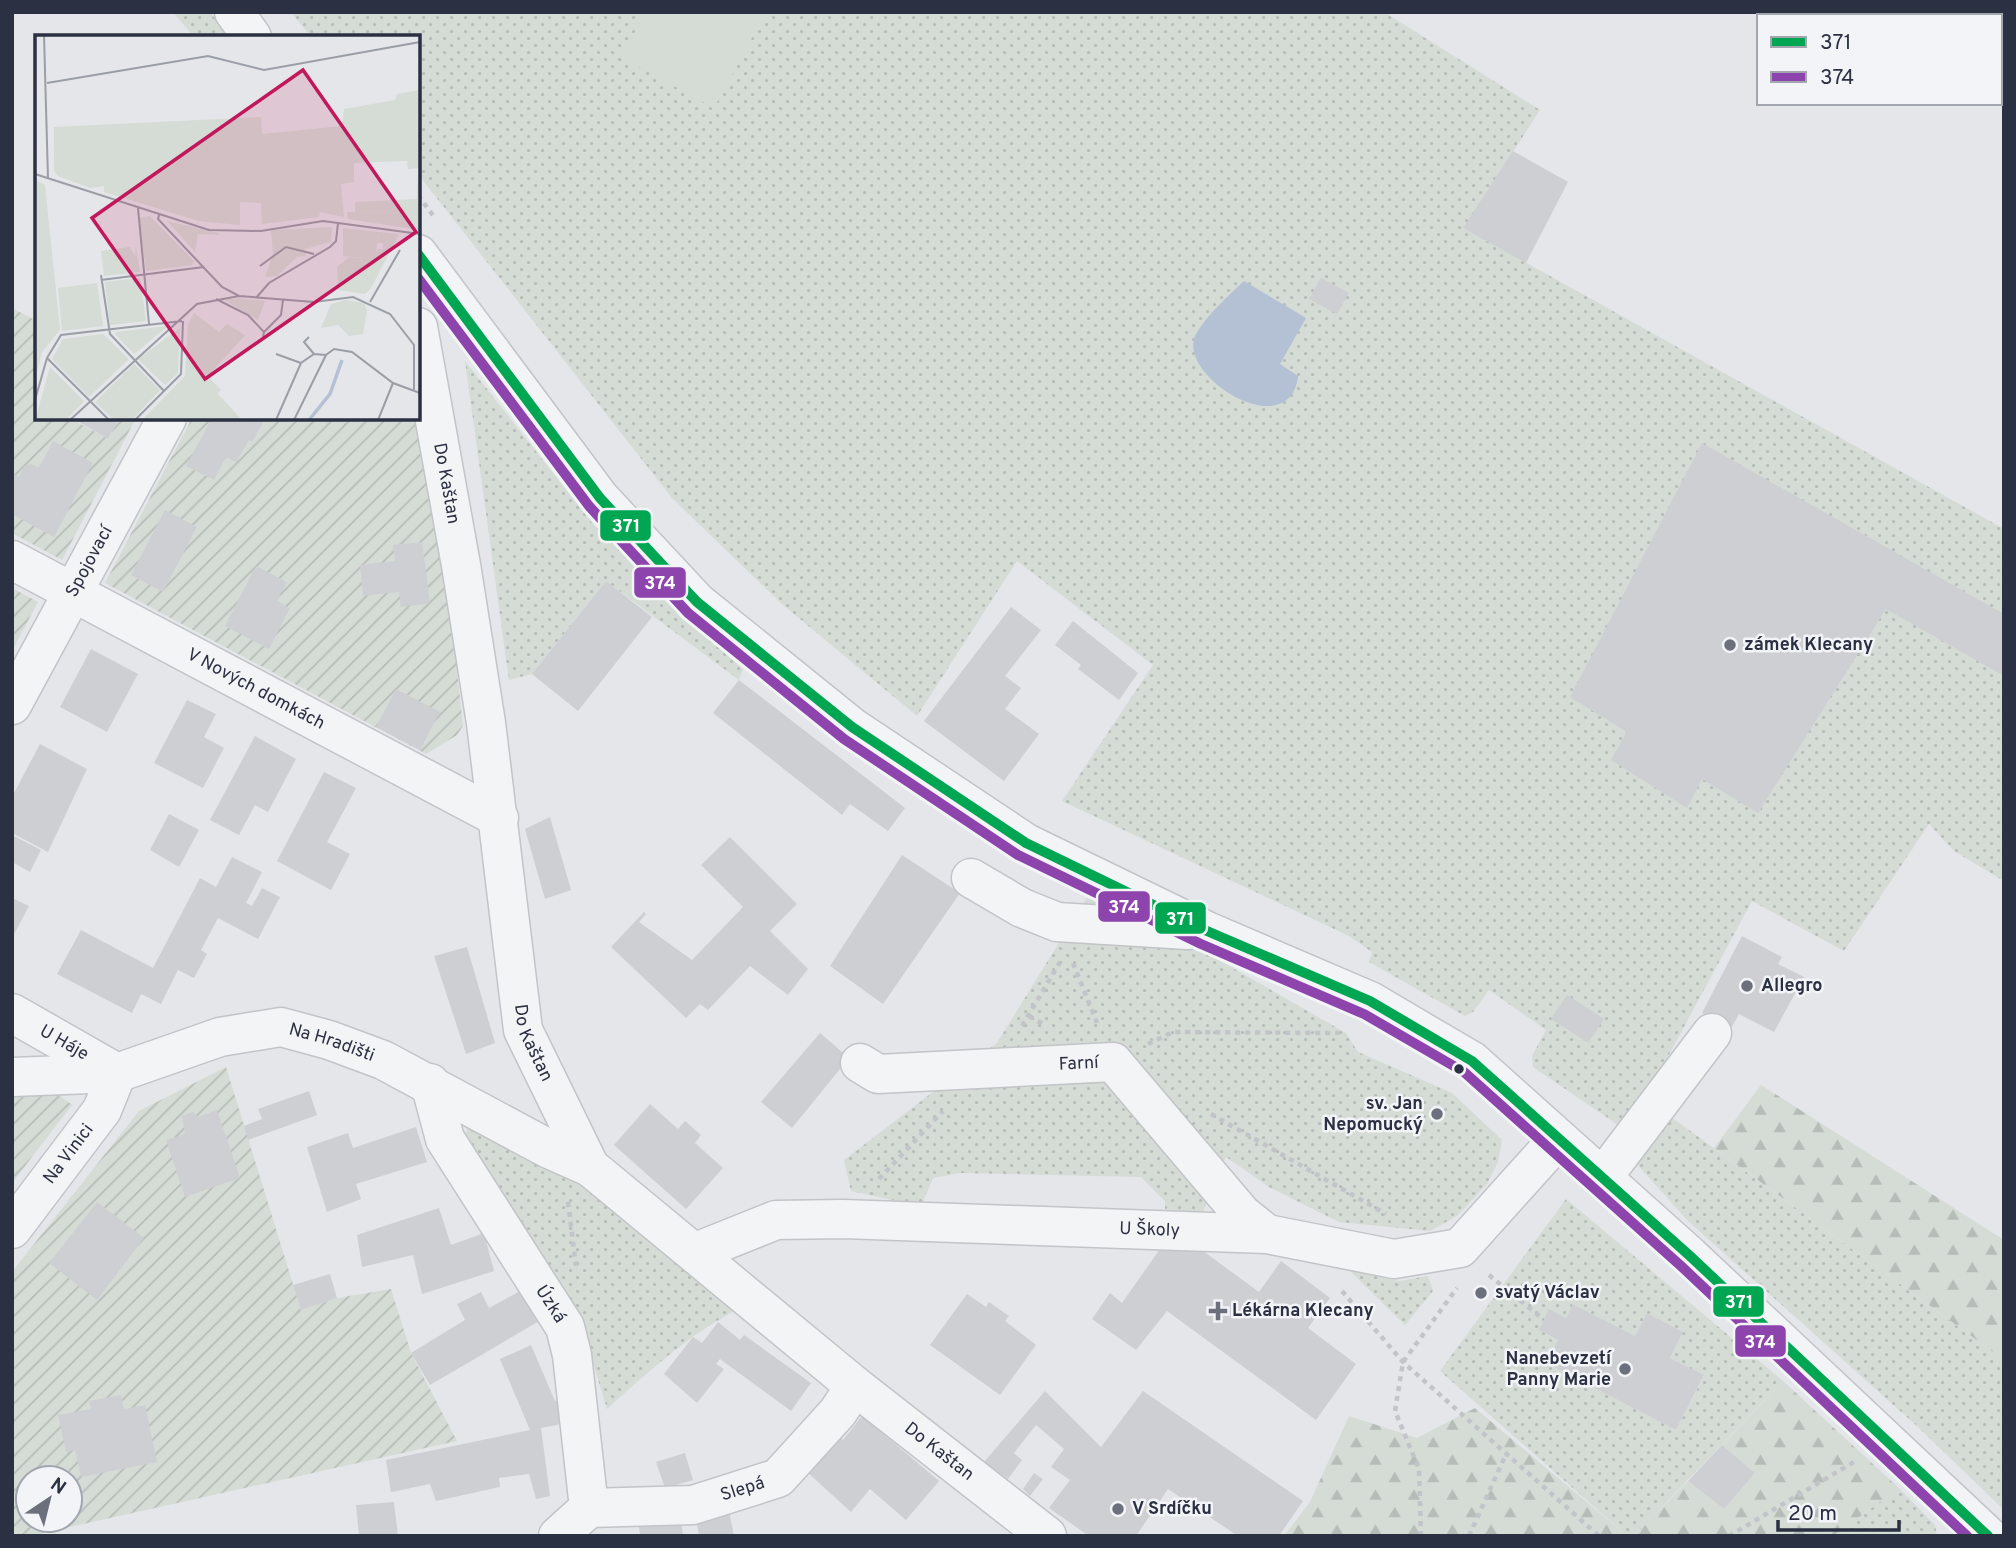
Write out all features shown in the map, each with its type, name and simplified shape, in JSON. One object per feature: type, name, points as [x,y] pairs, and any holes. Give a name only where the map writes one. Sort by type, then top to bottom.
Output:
[{"type":"street","points":[[233,12],[251,35]]},
{"type":"street","points":[[430,267],[600,498],[698,601],[852,727],[1026,843],[1207,931],[1394,1013],[1472,1061],[1711,1275],[1982,1534]]},
{"type":"street","name":"Do Kaštan","points":[[420,338],[461,565],[499,818],[523,1030],[590,1167],[696,1252],[855,1387],[1047,1536]]},
{"type":"street","name":"Spojovací","points":[[12,705],[166,420]]},
{"type":"street","name":"V Nových domkách","points":[[12,560],[499,818]]},
{"type":"street","points":[[971,878],[1062,936],[1207,931]]},
{"type":"street","name":"U Háje","points":[[12,1013],[117,1073]]},
{"type":"street","name":"Na Hradišti","points":[[12,1077],[117,1073],[220,1037],[281,1027],[330,1040],[430,1083],[547,1148],[590,1167]]},
{"type":"street","points":[[1602,1178],[1712,1033]]},
{"type":"street","name":"Farní","points":[[860,1063],[878,1074],[1113,1062],[1242,1214],[1267,1234]]},
{"type":"street","name":"Na Vinici","points":[[12,1229],[102,1110],[117,1073]]},
{"type":"street","name":"Úzká","points":[[430,1083],[445,1139],[565,1328],[572,1356],[589,1508]]},
{"type":"street","name":"U Školy","points":[[696,1252],[776,1220],[958,1223],[1267,1234],[1394,1259],[1455,1249],[1558,1139]]},
{"type":"street","name":"Slepá","points":[[589,1508],[693,1505],[778,1478],[838,1412],[855,1387]]},
{"type":"street","points":[[558,1536],[589,1508]]},
{"type":"path","points":[[420,207],[430,267]]},
{"type":"path","points":[[1029,1016],[1062,936]]},
{"type":"path","points":[[1062,936],[1113,1062],[1173,1032],[1346,1033]]},
{"type":"path","points":[[1204,1110],[1390,1216]]},
{"type":"path","points":[[565,1328],[581,1300],[568,1215],[568,1180],[590,1167]]},
{"type":"path","points":[[1485,1270],[1543,1319]]},
{"type":"path","points":[[1421,1536],[1419,1469],[1395,1410],[1403,1362],[1460,1284]]},
{"type":"path","points":[[1340,1289],[1403,1362],[1599,1536]]},
{"type":"path","points":[[1469,1536],[1506,1454]]},
{"type":"path","points":[[1729,1536],[1858,1460]]},
{"type":"green space","points":[[173,12],[210,12],[227,35],[192,35]]},
{"type":"green space","points":[[291,12],[1384,12],[1540,110],[1464,228],[2004,529],[2004,881],[1954,851],[1929,824],[1844,951],[1752,901],[1645,1099],[1624,1129],[1533,1067],[1532,1056],[1546,1030],[1489,990],[1473,1012],[1465,1016],[1369,962],[1372,952],[1349,936],[1062,801],[1153,665],[1017,561],[917,716],[782,604],[672,498],[420,177],[420,35],[309,35]]},
{"type":"green space","points":[[646,12],[766,12],[714,108],[621,57]]},
{"type":"green space","points":[[12,308],[35,320],[35,420],[80,420],[79,423],[108,439],[118,420],[135,420],[62,560],[12,533]]},
{"type":"green space","points":[[465,361],[593,524],[743,670],[739,680],[606,581],[532,674],[509,680]]},
{"type":"green space","points":[[191,420],[416,420],[445,561],[463,726],[457,735],[426,754],[105,583]]},
{"type":"green space","points":[[12,588],[38,602],[12,651]]},
{"type":"green space","points":[[1093,888],[1346,1033],[1358,1052],[1452,1093],[1502,1140],[1498,1162],[1487,1184],[1457,1216],[1430,1231],[1339,1222],[1269,1187],[1226,1157],[1203,1212],[1165,1209],[1165,1201],[1141,1177],[960,1173],[933,1178],[921,1206],[851,1191],[844,1160],[997,1043]]},
{"type":"green space","points":[[226,1067],[301,1310],[337,1298],[391,1289],[411,1353],[457,1441],[84,1524],[84,1464],[14,1464],[14,1534],[38,1534],[12,1536],[12,1272],[139,1111]]},
{"type":"green space","points":[[1761,1085],[2004,1240],[2004,1360],[1714,1148]]},
{"type":"green space","points":[[59,1095],[72,1105],[12,1183],[12,1097]]},
{"type":"green space","points":[[1663,1111],[2004,1360],[2004,1510],[1918,1427],[1688,1221],[1635,1162]]},
{"type":"green space","points":[[481,1127],[581,1180],[736,1310],[684,1343],[607,1409],[589,1350],[465,1139],[467,1128]]},
{"type":"green space","points":[[1566,1199],[1783,1381],[1634,1536],[1627,1536],[1440,1371]],"holes":[[[1573,1304],[1635,1336],[1647,1313],[1683,1332],[1670,1358],[1704,1376],[1676,1430],[1546,1363],[1558,1340],[1539,1330],[1549,1310],[1566,1318]]]},
{"type":"green space","points":[[1349,1270],[1399,1281],[1428,1276],[1433,1291],[1405,1325]]},
{"type":"green space","points":[[1783,1381],[1899,1488],[1833,1536],[1634,1536],[1688,1481],[1724,1509],[1755,1473],[1722,1445]]},
{"type":"green space","points":[[1475,1408],[1627,1536],[1284,1536],[1310,1502],[1349,1416],[1417,1438]]},
{"type":"green space","points":[[1899,1488],[1935,1525],[1937,1536],[1833,1536]]},
{"type":"water","points":[[1244,281],[1306,318],[1280,364],[1298,376],[1290,396],[1276,405],[1256,405],[1236,397],[1216,384],[1202,368],[1194,350],[1196,334],[1201,327]]},
{"type":"building","points":[[1513,151],[1568,182],[1526,263],[1463,228]]},
{"type":"building","points":[[1321,278],[1349,293],[1337,314],[1309,299]]},
{"type":"building","points":[[80,420],[118,420],[108,439],[79,422]]},
{"type":"building","points":[[211,420],[258,420],[263,423],[236,462],[226,457],[214,480],[186,466]]},
{"type":"building","points":[[53,441],[93,463],[54,537],[12,514],[12,473],[19,477],[24,466],[31,464],[39,468]]},
{"type":"building","name":"zámek Klecany","points":[[1702,443],[2004,614],[2004,676],[1886,609],[1758,813],[1702,779],[1687,808],[1611,760],[1627,732],[1570,697]]},
{"type":"building","points":[[165,510],[197,527],[163,592],[131,575]]},
{"type":"building","points":[[422,542],[430,603],[401,607],[399,592],[363,596],[360,565],[395,561],[393,545]]},
{"type":"building","points":[[256,566],[287,582],[277,601],[290,608],[269,649],[225,626]]},
{"type":"building","points":[[606,581],[652,617],[578,711],[532,674]]},
{"type":"building","points":[[1011,607],[1041,630],[1005,676],[1021,688],[1005,709],[1039,734],[1004,781],[924,721]]},
{"type":"building","points":[[1073,621],[1138,673],[1119,700],[1078,669],[1081,665],[1055,645]]},
{"type":"building","points":[[91,649],[138,674],[107,732],[60,707]]},
{"type":"building","points":[[739,680],[905,808],[888,831],[850,804],[842,815],[713,713]]},
{"type":"building","points":[[396,689],[440,712],[420,750],[376,727]]},
{"type":"building","points":[[187,700],[216,714],[204,737],[224,748],[203,788],[154,763]]},
{"type":"building","points":[[255,736],[296,759],[268,812],[255,805],[239,835],[210,820]]},
{"type":"building","points":[[40,744],[87,769],[48,852],[12,833],[12,797]]},
{"type":"building","points":[[324,772],[356,788],[327,842],[350,854],[331,890],[277,861]]},
{"type":"building","points":[[169,814],[199,830],[179,867],[150,850]]},
{"type":"building","points":[[550,817],[571,890],[545,899],[525,829]]},
{"type":"building","points":[[12,835],[41,850],[30,872],[12,862]]},
{"type":"building","points":[[730,837],[797,904],[770,931],[808,969],[788,995],[750,966],[708,1010],[700,1004],[686,1018],[611,947],[644,912],[646,914],[639,922],[692,960],[743,907],[701,865]]},
{"type":"building","points":[[902,855],[960,893],[883,1004],[830,966]]},
{"type":"building","points":[[232,857],[262,872],[246,903],[252,906],[262,888],[280,897],[258,939],[218,918],[201,950],[207,954],[194,978],[178,970],[161,1004],[141,994],[132,1013],[57,974],[81,930],[153,968],[200,878],[216,887]]},
{"type":"building","points":[[12,898],[29,906],[12,938]]},
{"type":"building","points":[[1742,936],[1782,957],[1778,964],[1804,977],[1774,1032],[1739,1014],[1730,1030],[1702,1013]]},
{"type":"building","points":[[467,947],[495,1043],[466,1054],[434,956]]},
{"type":"building","points":[[1567,995],[1604,1019],[1588,1043],[1551,1019]]},
{"type":"building","points":[[820,1033],[849,1058],[792,1128],[761,1102]]},
{"type":"building","points":[[309,1091],[317,1115],[248,1140],[244,1126],[262,1119],[258,1109]]},
{"type":"building","points":[[650,1104],[678,1129],[685,1121],[701,1135],[695,1143],[723,1168],[686,1209],[614,1145]]},
{"type":"building","points":[[217,1110],[240,1178],[185,1197],[166,1140],[185,1134],[182,1116],[193,1112],[198,1117]]},
{"type":"building","points":[[416,1127],[427,1162],[356,1184],[361,1199],[327,1212],[307,1147],[348,1133],[353,1148]]},
{"type":"building","points":[[97,1202],[144,1238],[97,1300],[49,1263]]},
{"type":"building","points":[[439,1208],[451,1245],[484,1233],[494,1271],[422,1294],[413,1255],[362,1267],[357,1235]]},
{"type":"building","points":[[1160,1249],[1203,1251],[1259,1292],[1281,1261],[1330,1298],[1308,1328],[1356,1364],[1316,1420],[1167,1311],[1136,1350],[1092,1319],[1110,1293],[1122,1303]]},
{"type":"building","points":[[330,1274],[337,1298],[301,1310],[293,1285]]},
{"type":"building","points":[[524,1289],[541,1320],[430,1385],[411,1353],[465,1320],[457,1304],[481,1292],[489,1308]]},
{"type":"building","points":[[967,1294],[986,1307],[989,1302],[1009,1316],[1005,1321],[1036,1345],[1000,1395],[930,1345]]},
{"type":"building","name":"Nanebevzetí Panny Marie","points":[[1573,1304],[1635,1336],[1647,1313],[1683,1332],[1670,1358],[1704,1375],[1676,1430],[1546,1363],[1558,1340],[1539,1330],[1549,1309],[1566,1318]]},
{"type":"building","points":[[718,1322],[740,1340],[744,1335],[811,1383],[791,1411],[720,1359],[716,1364],[724,1369],[697,1403],[664,1374],[693,1337],[702,1343]]},
{"type":"building","points":[[531,1345],[555,1401],[566,1397],[567,1423],[541,1428],[550,1496],[536,1499],[529,1474],[499,1478],[500,1487],[436,1501],[430,1484],[391,1492],[386,1460],[530,1430],[500,1359]]},
{"type":"building","points":[[1045,1391],[1101,1447],[1143,1391],[1303,1501],[1279,1536],[1238,1536],[1168,1489],[1136,1536],[1089,1536],[1049,1508],[1070,1480],[1051,1467],[1064,1449],[1036,1425],[1014,1453],[1022,1460],[1008,1479],[984,1462]]},
{"type":"building","points":[[121,1395],[124,1409],[145,1405],[157,1462],[84,1476],[84,1464],[78,1464],[75,1450],[66,1452],[58,1415],[91,1409],[89,1401]]},
{"type":"building","points":[[862,1416],[939,1481],[906,1520],[870,1489],[851,1512],[807,1472],[840,1438],[843,1440]]},
{"type":"building","points":[[1722,1445],[1755,1473],[1724,1509],[1688,1481]]},
{"type":"building","points":[[685,1453],[693,1480],[665,1488],[656,1462]]},
{"type":"building","points":[[1034,1473],[1043,1479],[1030,1496],[1023,1489]]},
{"type":"building","points":[[394,1502],[398,1536],[359,1536],[356,1505]]},
{"type":"building","points":[[728,1506],[734,1536],[699,1536],[695,1513]]},
{"type":"building","points":[[681,1517],[683,1536],[640,1536],[638,1518]]},
{"type":"transit line","name":"371","points":[[420,257],[600,498],[697,602],[852,727],[1026,843],[1207,931],[1370,1001],[1472,1061],[1690,1256],[1988,1536]]},
{"type":"transit line","name":"374","points":[[420,281],[589,506],[688,613],[844,739],[1018,855],[1201,944],[1364,1014],[1464,1072],[1681,1266],[1967,1536]]},
{"type":"place","name":"zámek Klecany","points":[[1730,645]]},
{"type":"place","name":"Allegro","points":[[1747,986]]},
{"type":"place","name":"sv. Jan Nepomucký","points":[[1437,1114]]},
{"type":"place","name":"svatý Václav","points":[[1481,1293]]},
{"type":"place","name":"Lékárna Klecany","points":[[1218,1311]]},
{"type":"place","name":"Nanebevzetí Panny Marie","points":[[1625,1369]]},
{"type":"place","name":"V Srdíčku","points":[[1118,1509]]}]
